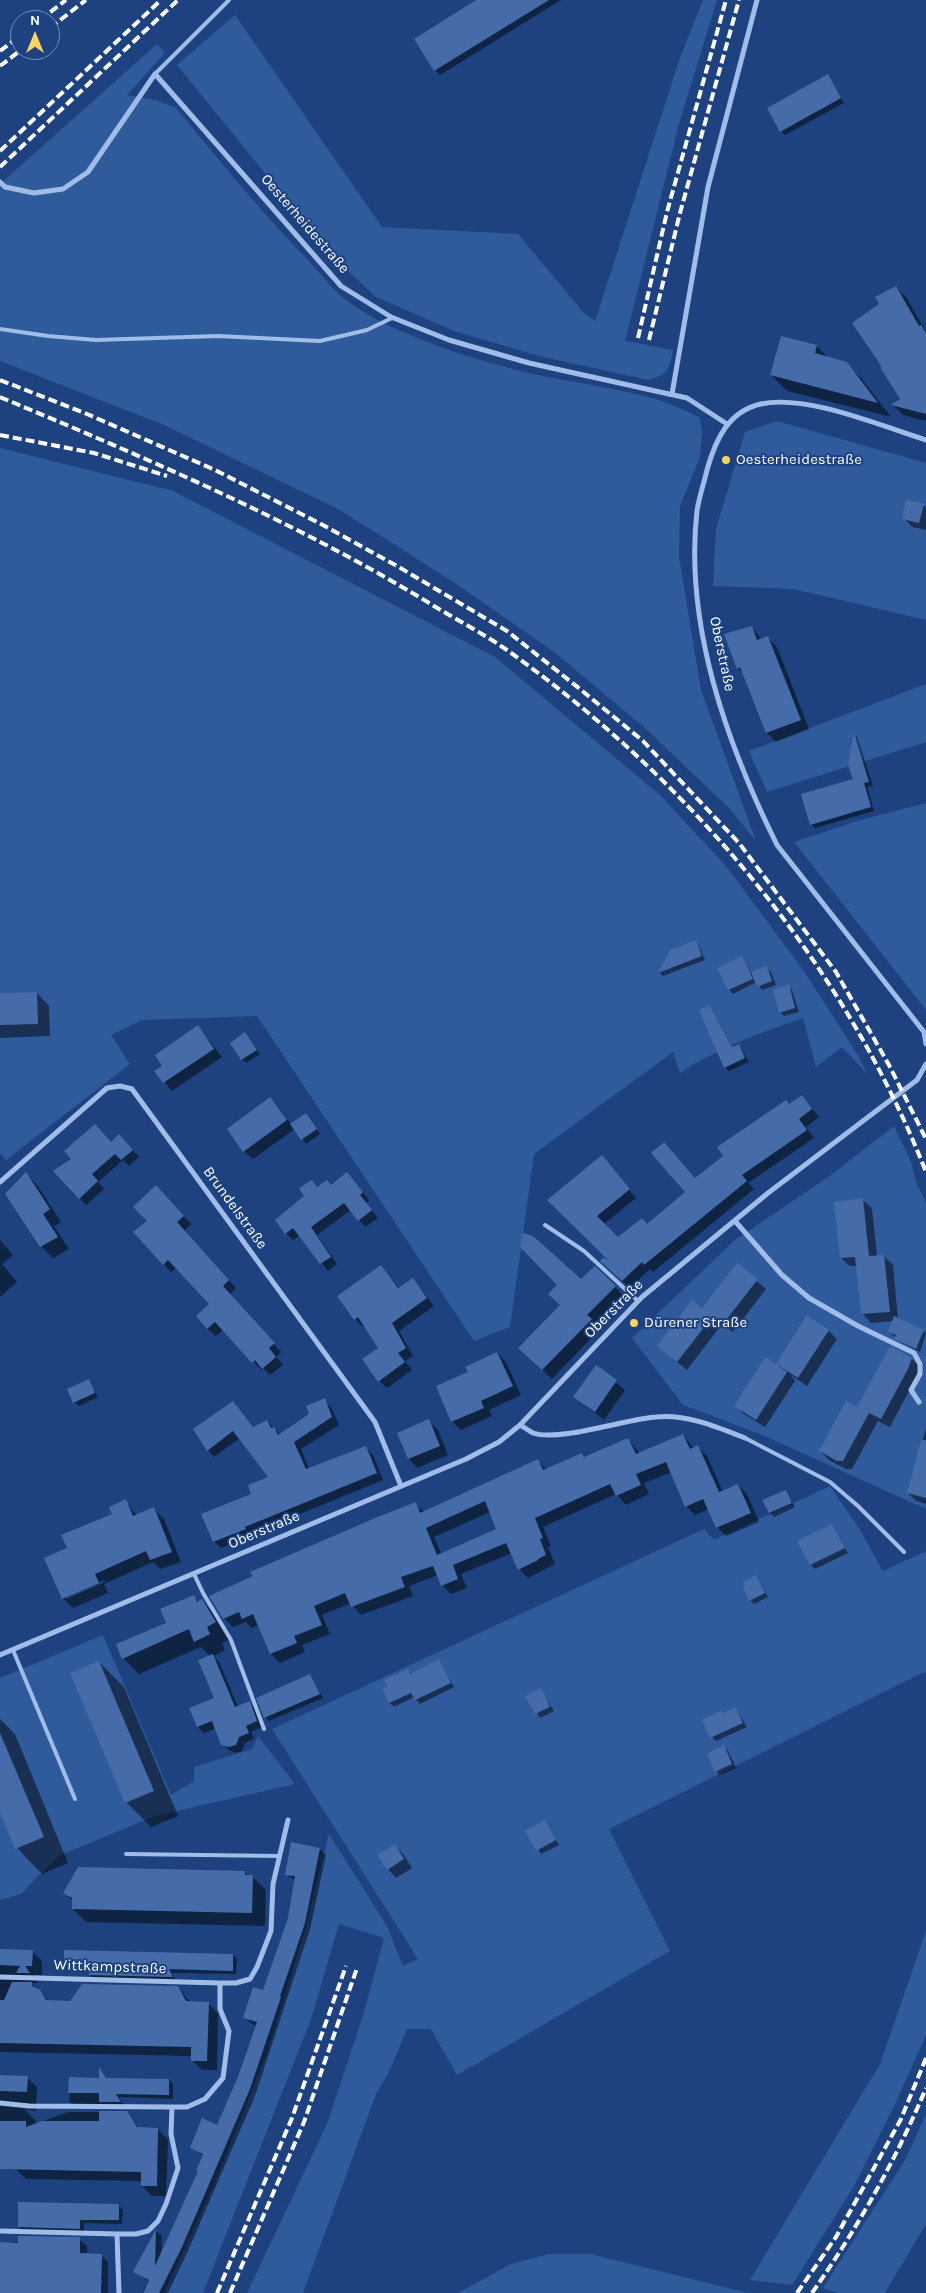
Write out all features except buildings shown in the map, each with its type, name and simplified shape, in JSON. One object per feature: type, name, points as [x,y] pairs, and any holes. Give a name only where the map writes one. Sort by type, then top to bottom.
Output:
[{"type":"street","points":[[672,394],[708,186],[757,0]]},
{"type":"street","points":[[0,182],[5,186],[34,193],[63,189],[88,172],[155,74]]},
{"type":"street","name":"Oesterheidestraße","points":[[155,74],[342,286],[392,318],[450,340],[530,363],[687,398],[727,424]]},
{"type":"street","name":"Oberstraße","points":[[926,440],[831,410],[784,402],[760,404],[737,415],[727,424],[718,438],[697,508],[695,569],[710,670],[722,708],[762,815],[777,845],[924,1032],[926,1044]]},
{"type":"street","name":"Oberstraße","points":[[0,1655],[485,1450],[520,1425],[638,1301],[735,1221],[917,1080],[926,1064]]},
{"type":"street","name":"Brundelstraße","points":[[0,1182],[107,1088],[120,1086],[132,1089],[375,1422],[402,1486]]},
{"type":"street","points":[[735,1221],[782,1275],[809,1298],[858,1326],[914,1353],[920,1364],[920,1374],[911,1390],[919,1402]]},
{"type":"street","points":[[520,1425],[534,1433],[552,1435],[656,1417],[704,1423],[745,1438]]},
{"type":"street","name":"Wittkampstraße","points":[[0,1977],[236,1983],[250,1979],[257,1968],[271,1931],[273,1884],[288,1820]]},
{"type":"street","points":[[0,2103],[47,2106],[187,2107],[205,2099],[223,2078],[229,2031],[220,2009],[220,1982]]},
{"type":"street","points":[[0,2230],[117,2234],[136,2234],[148,2231],[158,2221],[178,2168],[171,2134],[172,2107]]},
{"type":"street","points":[[117,2234],[119,2293]]},
{"type":"lane","points":[[155,74],[229,0]]},
{"type":"lane","points":[[0,329],[96,340],[218,336],[320,341],[367,330],[392,318]]},
{"type":"lane","points":[[545,1225],[584,1251],[638,1301]]},
{"type":"lane","points":[[745,1438],[830,1482],[858,1506],[904,1552]]},
{"type":"lane","points":[[194,1574],[203,1593],[232,1640],[264,1729]]},
{"type":"lane","points":[[13,1650],[76,1799]]},
{"type":"lane","points":[[126,1854],[279,1856]]},
{"type":"shaded area","points":[[703,0],[717,0],[679,124],[625,341],[673,350],[669,367],[664,374],[648,380],[539,356],[454,331],[376,297],[333,257],[177,65],[235,15],[382,227],[518,234],[584,313],[595,321],[680,58]]},
{"type":"shaded area","points":[[157,44],[165,53],[127,95],[155,100],[175,107],[273,222],[331,286],[363,312],[406,333],[454,352],[521,371],[636,394],[680,408],[700,418],[702,434],[700,457],[680,506],[679,556],[701,690],[756,841],[729,808],[645,728],[554,652],[455,583],[340,510],[164,425],[0,361],[0,184]]},
{"type":"shaded area","points":[[777,421],[926,463],[926,620],[794,589],[713,586],[716,529],[745,432]]},
{"type":"shaded area","points":[[0,448],[173,491],[495,657],[660,795],[726,866],[804,971],[859,1057],[867,1074],[842,1047],[816,1067],[803,1018],[739,1042],[709,1056],[680,1073],[673,1052],[534,1154],[510,1327],[474,1341],[257,1016],[142,1020],[111,1035],[130,1064],[6,1160],[0,1153]]},
{"type":"shaded area","points":[[926,684],[926,742],[767,792],[749,751]]},
{"type":"shaded area","points":[[926,803],[926,1010],[794,842],[857,821]]},
{"type":"shaded area","points":[[894,1126],[911,1162],[916,1182],[926,1203],[926,1509],[760,1434],[683,1405],[632,1338],[735,1240],[831,1175]]},
{"type":"shaded area","points":[[830,1486],[860,1530],[883,1571],[926,1551],[926,1671],[609,1829],[670,1951],[457,2075],[431,2029],[407,2029],[388,2074],[376,2094],[303,2293],[247,2293],[327,2124],[365,2009],[384,1938],[339,1924],[311,2019],[203,2293],[164,2293],[216,2180],[268,2050],[306,1927],[329,1834],[387,1926],[403,1966],[418,1959],[272,1729],[704,1529],[714,1540]]},
{"type":"shaded area","points":[[103,1635],[171,1795],[194,1781],[194,1767],[252,1749],[258,1736],[295,1784],[155,1816],[58,1856],[21,1894],[0,1900],[0,1678]]},
{"type":"shaded area","points":[[926,1931],[926,2035],[896,2102],[854,2186],[792,2285],[750,2280],[880,2064]]},
{"type":"shaded area","points":[[926,2114],[926,2224],[885,2293],[838,2293],[823,2288],[905,2160]]},
{"type":"shaded area","points":[[549,2254],[591,2254],[748,2293],[458,2293],[511,2264]]},
{"type":"railway","points":[[53,10],[66,0]]},
{"type":"railway","points":[[60,20],[86,0]]},
{"type":"railway","points":[[0,151],[161,0]]},
{"type":"railway","points":[[0,167],[178,0]]},
{"type":"railway","points":[[638,338],[667,212],[726,0]]},
{"type":"railway","points":[[649,340],[680,213],[739,0]]},
{"type":"railway","points":[[0,51],[10,44]]},
{"type":"railway","points":[[0,66],[10,58]]},
{"type":"railway","points":[[0,380],[87,414],[215,470],[321,524],[507,631],[580,689],[643,741],[739,843],[836,972],[889,1065],[926,1139]]},
{"type":"railway","points":[[0,397],[221,493],[329,547],[382,575],[496,642],[572,699],[636,755],[696,815],[753,880],[805,948],[851,1019],[892,1094],[926,1172]]},
{"type":"railway","points":[[0,435],[94,453],[167,476]]},
{"type":"railway","points":[[217,2293],[292,2118],[346,1966]]},
{"type":"railway","points":[[230,2293],[304,2122],[357,1968]]},
{"type":"railway","points":[[797,2293],[836,2237],[901,2119],[926,2058]]},
{"type":"railway","points":[[812,2293],[845,2244],[875,2194],[926,2088]]},
{"type":"place","name":"Oesterheidestraße","points":[[726,460]]},
{"type":"place","name":"Dürener Straße","points":[[634,1323]]}]
